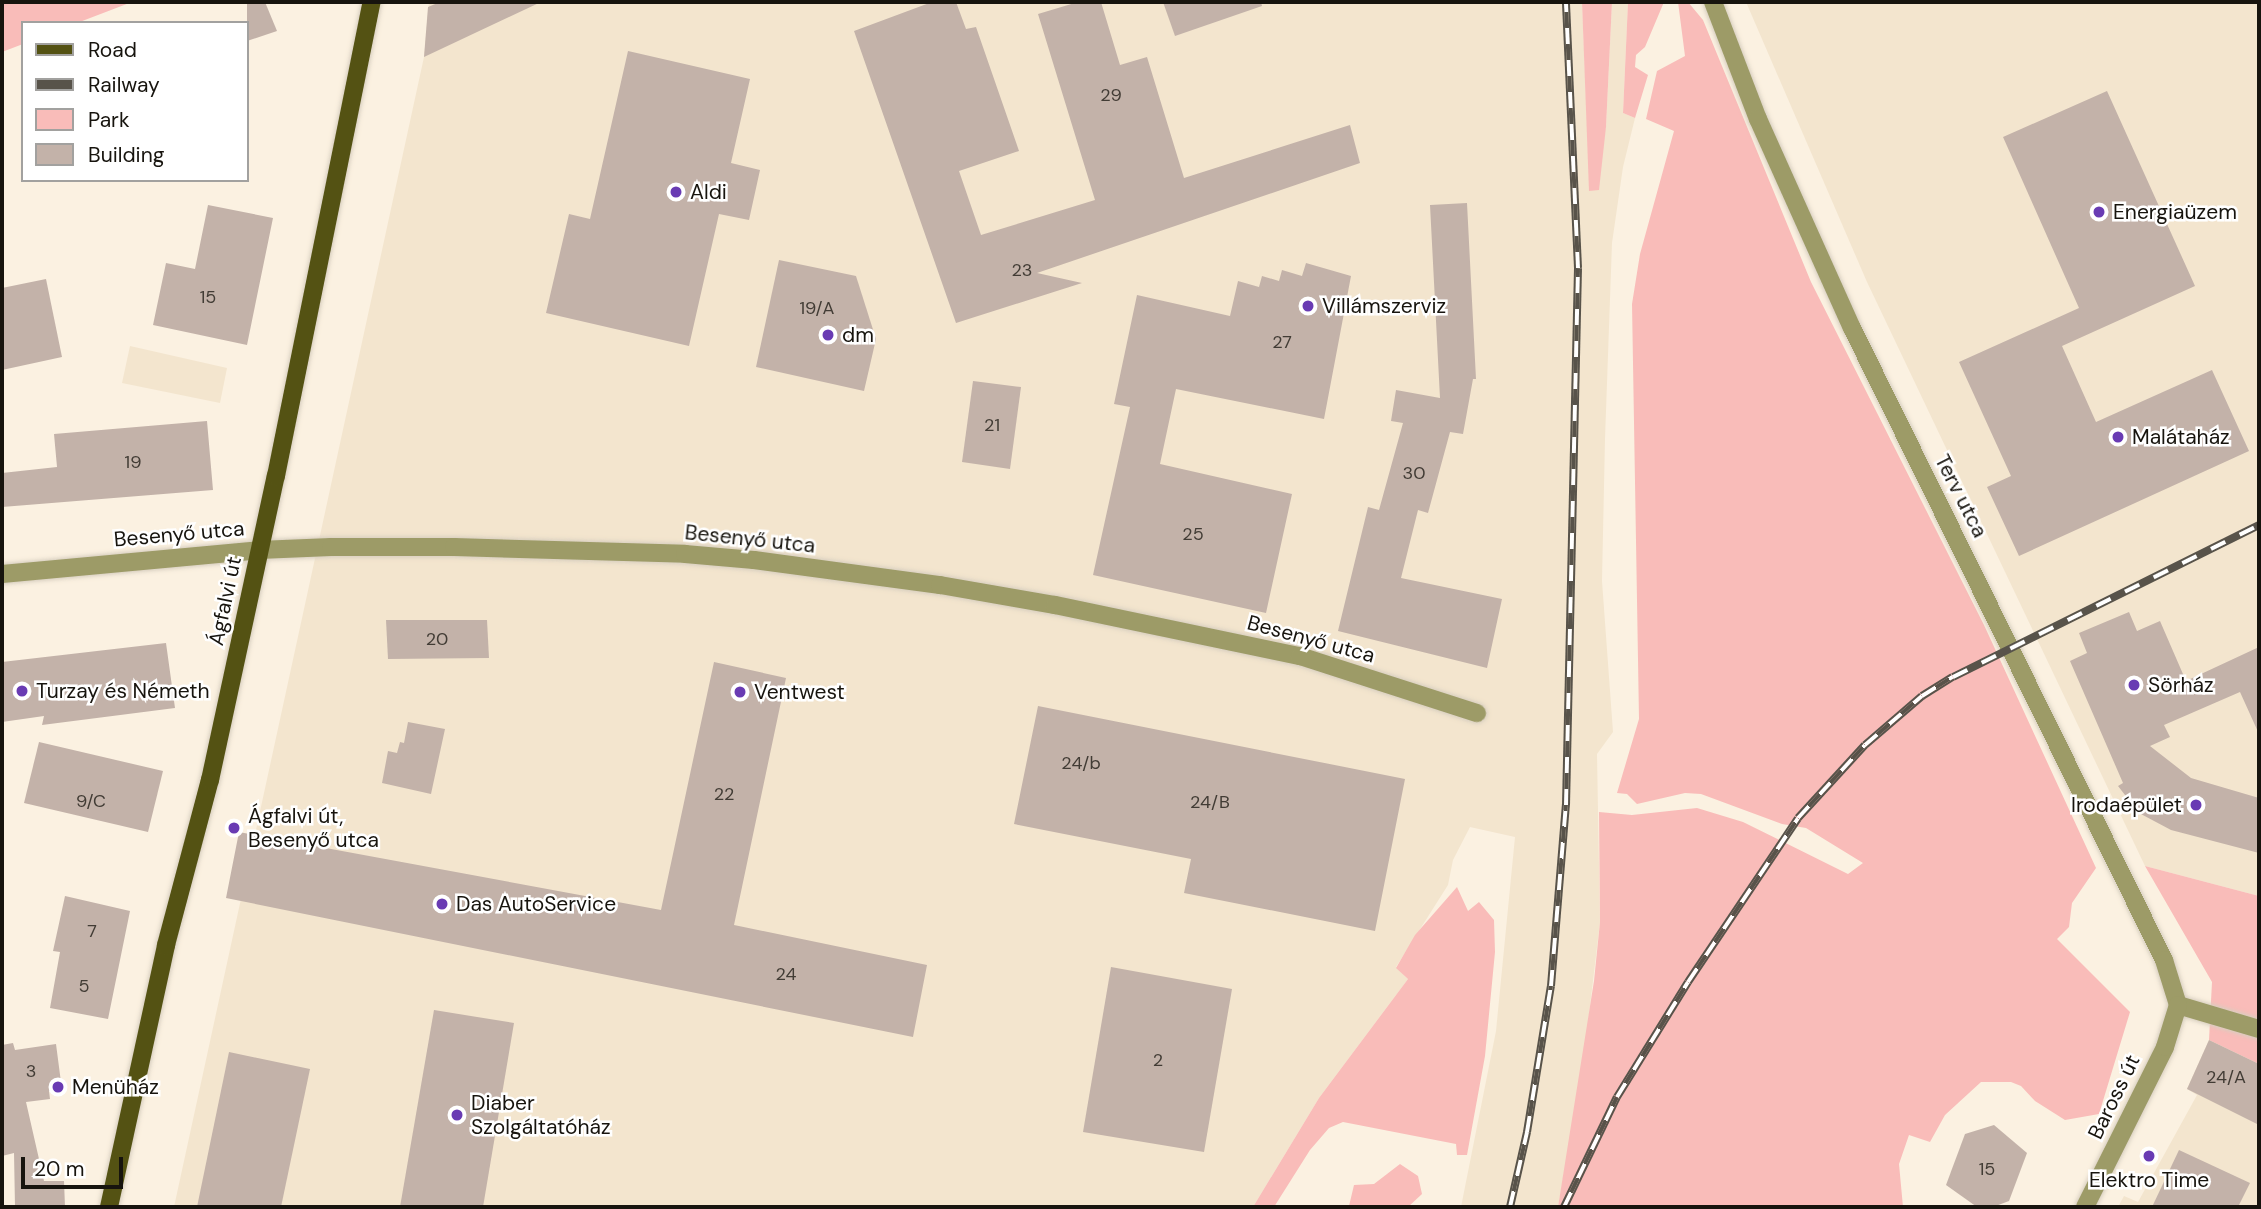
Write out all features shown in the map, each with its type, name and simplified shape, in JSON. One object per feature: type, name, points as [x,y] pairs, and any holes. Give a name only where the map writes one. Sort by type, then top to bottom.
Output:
[{"type":"main road","name":"Ágfalvi út","points":[[108,1207],[166,945],[210,780],[372,2]]},
{"type":"street","name":"Terv utca","points":[[1713,2],[1758,119],[1852,328],[2158,948],[2178,1005]]},
{"type":"street","name":"Besenyő utca","points":[[2,574],[259,550],[454,547],[684,554],[927,583],[1055,604],[1300,656],[1477,713]]},
{"type":"street","points":[[2178,1005],[2259,1029]]},
{"type":"street","name":"Baross út","points":[[2085,1207],[2165,1046],[2178,1005]]},
{"type":"shaded area","points":[[429,2],[1582,2],[1590,191],[1606,127],[1612,2],[1628,2],[1623,113],[1635,118],[1623,167],[1612,243],[1602,581],[1613,732],[1597,754],[1600,922],[1583,1065],[1558,1207],[1461,1207],[1496,1031],[1515,837],[1470,827],[1453,860],[1448,885],[1396,967],[1408,979],[1319,1098],[1253,1207],[174,1207],[424,57]]},
{"type":"shaded area","points":[[1746,2],[2259,2],[2259,896],[2145,866],[1867,282]]},
{"type":"shaded area","points":[[130,346],[227,368],[220,403],[122,383]]},
{"type":"shaded area","points":[[2209,1040],[2259,1064],[2259,1207],[2118,1207],[2124,1196],[2138,1202],[2197,1095],[2187,1089]]},
{"type":"green space","points":[[2,2],[132,2],[82,21],[21,21],[21,45],[2,52]]},
{"type":"green space","points":[[1582,2],[1612,2],[1606,127],[1599,190],[1589,191]]},
{"type":"green space","points":[[1628,2],[1664,2],[1645,47],[1636,55],[1635,67],[1648,75],[1635,118],[1623,113]]},
{"type":"green space","points":[[1678,2],[1688,2],[1703,20],[1811,282],[1984,625],[2096,868],[2072,903],[2069,927],[2057,939],[2130,1012],[2099,1114],[2065,1120],[2035,1101],[2021,1086],[2011,1082],[1981,1082],[1945,1115],[1930,1142],[1909,1135],[1899,1164],[1903,1207],[1558,1207],[1594,981],[1600,922],[1599,812],[1632,815],[1697,808],[1743,822],[1848,874],[1863,863],[1806,828],[1782,824],[1701,794],[1685,793],[1637,804],[1627,794],[1617,793],[1639,719],[1632,304],[1640,254],[1674,131],[1646,119],[1657,71],[1685,56]]},
{"type":"green space","points":[[2145,866],[2259,896],[2259,1064],[2209,1040],[2212,982]]},
{"type":"green space","points":[[1457,887],[1468,911],[1479,902],[1494,920],[1495,952],[1485,1056],[1467,1155],[1457,1155],[1456,1144],[1343,1122],[1329,1128],[1310,1150],[1274,1207],[1253,1207],[1319,1098],[1408,979],[1396,968],[1415,935]]},
{"type":"green space","points":[[1400,1164],[1418,1176],[1422,1194],[1408,1207],[1349,1206],[1354,1185],[1374,1184]]},
{"type":"building","points":[[247,2],[265,2],[277,31],[248,41]]},
{"type":"building","points":[[440,2],[541,2],[424,57],[428,7]]},
{"type":"building","points":[[932,2],[956,2],[966,29],[976,27],[1019,151],[959,171],[981,235],[1095,200],[1038,14],[1078,2],[1101,2],[1120,65],[1147,57],[1184,178],[1350,125],[1360,163],[1037,273],[1082,283],[956,323],[854,31]]},
{"type":"building","points":[[1163,2],[1261,2],[1262,6],[1175,36]]},
{"type":"building","name":"Aldi","points":[[628,51],[750,79],[731,163],[760,170],[749,220],[719,214],[689,346],[546,313],[569,214],[590,219]]},
{"type":"building","points":[[2107,91],[2195,286],[2062,346],[2096,422],[2212,370],[2249,451],[2019,556],[1987,487],[2011,476],[1959,362],[2079,308],[2003,137]]},
{"type":"building","points":[[1467,203],[1476,379],[1473,379],[1463,434],[1450,432],[1428,513],[1418,510],[1401,578],[1502,599],[1487,668],[1338,631],[1368,507],[1379,510],[1403,423],[1391,421],[1396,390],[1440,398],[1430,205]]},
{"type":"building","points":[[208,205],[273,218],[247,345],[153,325],[166,263],[195,269]]},
{"type":"building","points":[[779,260],[856,276],[876,339],[864,391],[756,367]]},
{"type":"building","points":[[1306,263],[1351,276],[1324,419],[1176,389],[1160,464],[1292,494],[1266,613],[1093,575],[1130,407],[1114,404],[1137,295],[1230,316],[1238,281],[1259,287],[1262,276],[1279,281],[1282,270],[1302,276]]},
{"type":"building","points":[[46,279],[62,357],[2,370],[2,288]]},
{"type":"building","points":[[973,381],[1021,387],[1010,469],[962,462]]},
{"type":"building","points":[[207,421],[213,490],[2,507],[2,473],[57,467],[54,434]]},
{"type":"building","points":[[2129,612],[2137,631],[2160,621],[2186,681],[2259,647],[2259,734],[2240,692],[2164,725],[2170,737],[2150,746],[2191,778],[2259,798],[2259,853],[2171,830],[2139,813],[2118,786],[2123,783],[2070,661],[2087,653],[2079,633]]},
{"type":"building","points":[[386,620],[487,620],[489,658],[388,659]]},
{"type":"building","points":[[166,643],[175,708],[42,725],[44,716],[2,722],[2,662]]},
{"type":"building","points":[[714,662],[786,678],[734,925],[927,965],[913,1037],[226,898],[239,832],[661,910]]},
{"type":"building","points":[[1038,706],[1405,779],[1375,931],[1184,893],[1191,859],[1014,824]]},
{"type":"building","points":[[408,722],[445,729],[431,794],[382,783],[388,751],[397,753],[400,742],[404,743]]},
{"type":"building","points":[[39,742],[163,771],[148,832],[24,803]]},
{"type":"building","points":[[65,896],[130,911],[108,1019],[50,1008],[60,952],[53,951]]},
{"type":"building","points":[[1111,967],[1232,989],[1204,1152],[1083,1132]]},
{"type":"building","name":"Diaber Szolgáltatóház","points":[[434,1010],[514,1023],[483,1207],[400,1207]]},
{"type":"building","points":[[2209,1040],[2259,1064],[2259,1125],[2187,1089]]},
{"type":"building","points":[[13,1043],[15,1050],[56,1044],[62,1090],[49,1091],[50,1099],[26,1102],[44,1181],[64,1181],[65,1207],[15,1207],[14,1153],[2,1156],[2,1045]]},
{"type":"building","points":[[229,1052],[310,1069],[281,1207],[197,1207]]},
{"type":"building","points":[[1994,1125],[2027,1153],[2009,1201],[1993,1207],[1977,1207],[1946,1185],[1965,1134]]},
{"type":"building","points":[[2179,1150],[2250,1183],[2238,1207],[2152,1207]]},
{"type":"railway","points":[[1510,1207],[1527,1132],[1551,986],[1566,805],[1578,268],[1566,2]]},
{"type":"railway","points":[[1564,1207],[1617,1097],[1688,982],[1798,818],[1865,745],[1922,696],[1953,677],[2259,525]]},
{"type":"place","name":"Aldi","points":[[676,192]]},
{"type":"place","name":"Energiaüzem","points":[[2099,212]]},
{"type":"place","name":"Villámszerviz","points":[[1308,306]]},
{"type":"place","name":"dm","points":[[828,335]]},
{"type":"place","name":"Malátaház","points":[[2118,437]]},
{"type":"place","name":"Sörház","points":[[2134,685]]},
{"type":"place","name":"Turzay és Németh","points":[[22,691]]},
{"type":"place","name":"Ventwest","points":[[740,692]]},
{"type":"place","name":"Irodaépület","points":[[2196,805]]},
{"type":"place","name":"Ágfalvi út, Besenyő utca","points":[[234,828]]},
{"type":"place","name":"Das AutoService","points":[[442,904]]},
{"type":"place","name":"Menüház","points":[[58,1087]]},
{"type":"place","name":"Diaber Szolgáltatóház","points":[[457,1115]]},
{"type":"place","name":"Elektro Time","points":[[2149,1156]]}]
